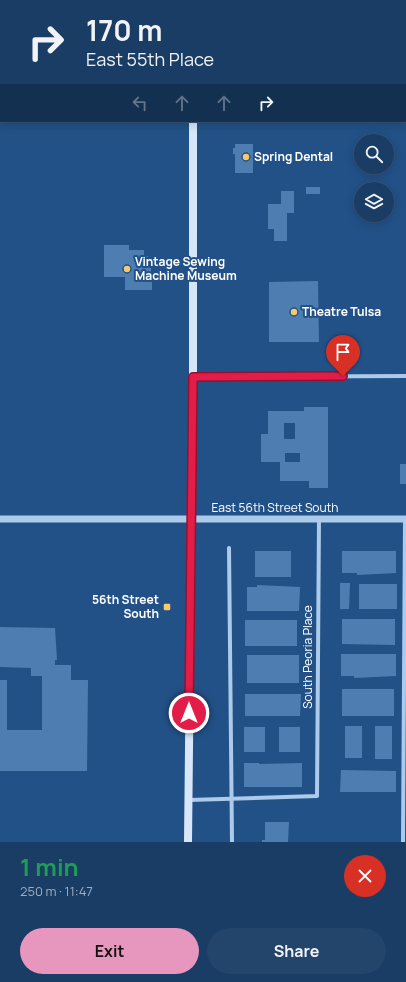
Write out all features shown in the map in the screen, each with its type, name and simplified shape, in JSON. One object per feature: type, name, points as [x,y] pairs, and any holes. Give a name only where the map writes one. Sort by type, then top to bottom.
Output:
[{"type":"main road","points":[[188,842],[193,377],[193,122]]},
{"type":"street","points":[[193,377],[406,376]]},
{"type":"street","name":"East 56th Street South","points":[[0,519],[406,519]]},
{"type":"street","name":"South Peoria Place","points":[[232,800],[317,796],[319,519]]},
{"type":"street","points":[[404,842],[406,519]]},
{"type":"street","points":[[229,548],[232,842]]},
{"type":"street","points":[[188,800],[232,800]]},
{"type":"building","name":"Spring Dental","points":[[235,144],[253,144],[253,152],[256,152],[256,159],[253,159],[253,173],[235,173],[235,154],[233,154],[233,148],[235,148]]},
{"type":"building","points":[[306,187],[320,187],[320,194],[306,194]]},
{"type":"building","points":[[281,191],[294,191],[294,213],[287,213],[287,241],[274,241],[274,229],[268,229],[268,204],[281,204]]},
{"type":"building","name":"Vintage Sewing Machine Museum","points":[[104,245],[129,245],[129,250],[144,250],[144,256],[148,256],[148,264],[151,264],[151,273],[148,273],[148,281],[152,281],[152,290],[125,290],[125,277],[104,277]]},
{"type":"building","name":"Theatre Tulsa","points":[[318,281],[319,342],[269,342],[269,282]]},
{"type":"building","points":[[304,407],[328,407],[328,488],[309,488],[309,481],[280,481],[280,462],[261,462],[261,434],[268,434],[268,411],[304,411]],"holes":[[[284,423],[295,423],[295,439],[284,439]],[[285,453],[300,453],[300,462],[285,462]]]},
{"type":"building","points":[[400,464],[406,464],[406,484],[400,484]]},
{"type":"building","points":[[255,551],[291,551],[291,577],[255,577]]},
{"type":"building","points":[[342,551],[396,551],[396,573],[357,575],[357,573],[342,573]]},
{"type":"building","points":[[340,583],[350,583],[349,609],[340,609]]},
{"type":"building","points":[[359,584],[397,584],[397,609],[359,609]]},
{"type":"building","points":[[257,585],[300,587],[299,611],[247,611],[247,587],[257,587]]},
{"type":"building","points":[[342,619],[395,619],[395,645],[342,644]]},
{"type":"building","points":[[245,620],[297,620],[297,646],[245,646]]},
{"type":"building","points":[[0,627],[55,628],[57,660],[55,660],[55,665],[71,665],[71,680],[88,680],[87,771],[0,771],[0,680],[7,680],[7,730],[42,730],[42,676],[31,676],[31,668],[0,667]]},
{"type":"building","points":[[341,654],[396,654],[396,676],[354,678],[354,676],[341,676]]},
{"type":"building","points":[[247,655],[299,655],[299,683],[247,683]]},
{"type":"building","points":[[342,689],[394,689],[394,716],[342,716]]},
{"type":"building","points":[[245,694],[301,694],[300,716],[245,716]]},
{"type":"building","points":[[345,726],[362,726],[362,758],[345,758]]},
{"type":"building","points":[[375,726],[392,726],[392,759],[375,759]]},
{"type":"building","points":[[244,727],[265,727],[265,752],[244,752]]},
{"type":"building","points":[[279,727],[300,727],[300,752],[279,752]]},
{"type":"building","points":[[244,763],[302,763],[302,787],[244,787]]},
{"type":"building","points":[[341,770],[396,771],[396,792],[340,792]]},
{"type":"building","points":[[265,822],[289,822],[288,842],[262,842],[262,840],[265,840]]},
{"type":"place","name":"Spring Dental","points":[[246,157]]},
{"type":"place","name":"Vintage Sewing Machine Museum","points":[[127,269]]},
{"type":"place","name":"Theatre Tulsa","points":[[294,312]]},
{"type":"place","name":"56th Street South","points":[[167,607]]},
{"type":"route","points":[[189,713],[193,377],[343,376]]}]
